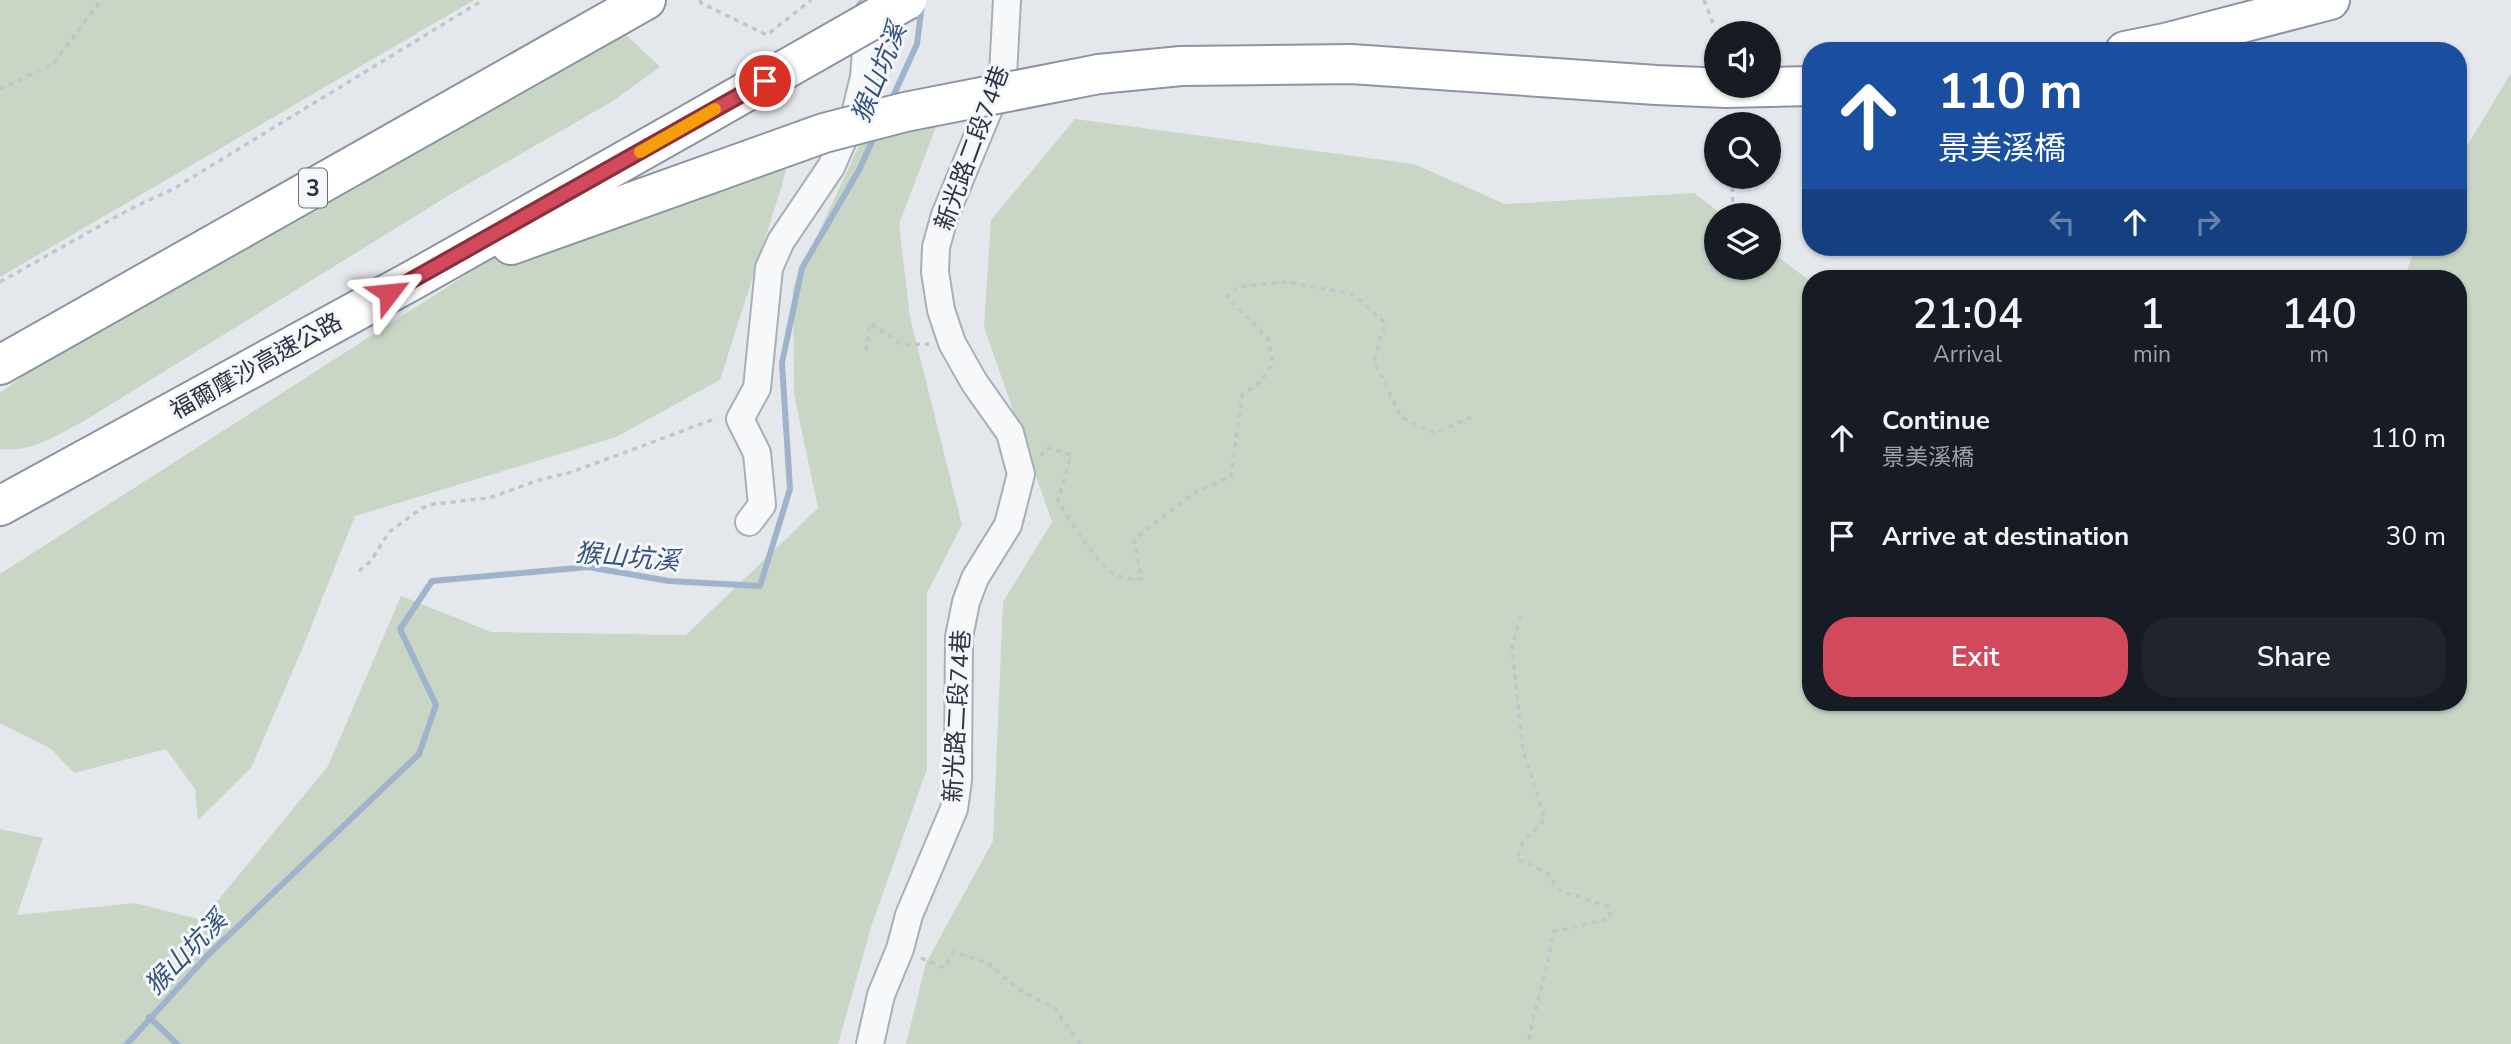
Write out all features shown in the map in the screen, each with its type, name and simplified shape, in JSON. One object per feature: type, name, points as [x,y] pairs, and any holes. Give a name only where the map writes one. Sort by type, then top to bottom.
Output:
[{"type":"highway","name":"福爾摩沙高速公路","points":[[0,506],[414,280],[907,0]]},
{"type":"highway","points":[[2169,42],[2330,0]]},
{"type":"highway","name":"3","points":[[0,365],[635,6]]},
{"type":"highway","points":[[414,280],[824,133],[891,116],[1099,74],[1181,66],[1351,64],[1656,85],[1726,88],[1802,86]]},
{"type":"street","points":[[749,522],[762,505],[757,453],[740,419],[757,387],[769,268],[781,240],[831,167],[856,110],[864,77],[870,0]]},
{"type":"street","name":"新光路二段74巷","points":[[870,1044],[881,995],[900,949],[909,915],[954,809],[958,780],[959,637],[966,602],[975,578],[1008,525],[1021,474],[1010,433],[974,382],[953,343],[941,310],[935,272],[936,247],[945,215],[1003,75],[1007,0]]},
{"type":"path","points":[[0,89],[53,64],[101,0]]},
{"type":"path","points":[[0,282],[130,209],[173,189],[483,0]]},
{"type":"path","points":[[700,0],[701,3],[767,35],[811,0]]},
{"type":"path","points":[[1704,0],[1712,21]]},
{"type":"path","points":[[1021,474],[1048,448],[1071,455],[1058,501],[1078,533],[1112,573],[1129,579],[1142,579],[1134,540],[1192,494],[1231,476],[1242,395],[1260,382],[1273,363],[1268,338],[1227,297],[1237,287],[1286,282],[1353,294],[1385,323],[1374,361],[1401,417],[1436,433],[1476,415]]},
{"type":"path","points":[[866,351],[870,323],[902,345],[953,343]]},
{"type":"path","points":[[359,571],[371,561],[388,532],[422,508],[489,498],[539,480],[572,472],[717,418],[740,419]]},
{"type":"path","points":[[1521,616],[1512,646],[1523,750],[1545,819],[1523,842],[1517,859],[1546,872],[1559,890],[1609,907],[1610,918],[1553,932],[1550,959],[1528,1044]]},
{"type":"path","points":[[900,949],[944,968],[954,952],[988,963],[1018,989],[1054,1008],[1080,1044]]},
{"type":"green space","points":[[0,0],[474,0],[0,277]]},
{"type":"green space","points":[[623,32],[660,67],[613,101],[456,191],[84,421],[33,446],[0,449],[0,393],[54,353]]},
{"type":"green space","points":[[2511,73],[2511,1044],[906,1044],[926,963],[993,841],[1003,602],[1052,522],[984,327],[991,220],[1075,119],[1414,164],[1505,204],[1694,193],[1707,203],[1704,203],[1704,280],[1781,280],[1781,259],[1802,275],[1802,711],[2467,711],[2467,270],[2407,270],[2413,256],[2467,256],[2467,146]]},
{"type":"green space","points":[[945,103],[899,224],[910,317],[962,525],[927,593],[927,769],[872,924],[838,1044],[0,1044],[0,829],[43,838],[17,915],[135,903],[202,920],[328,766],[401,596],[491,632],[686,635],[818,508],[794,394],[793,288],[875,111]]},
{"type":"green space","points":[[795,132],[782,185],[720,380],[616,437],[355,516],[251,768],[198,820],[195,789],[166,749],[74,773],[50,748],[0,723],[0,574],[497,255]]},
{"type":"waterway","name":"猴山坑溪","points":[[890,103],[917,44],[922,4]]},
{"type":"waterway","name":"猴山坑溪","points":[[127,1044],[208,955],[419,754],[436,705],[400,629],[432,581],[588,567],[669,581],[760,586],[790,489],[782,363],[802,268],[859,170],[875,135]]},
{"type":"waterway","points":[[149,1017],[177,1044]]},
{"type":"slow traffic","points":[[640,152],[715,109]]},
{"type":"route","points":[[389,293],[765,81]]}]
